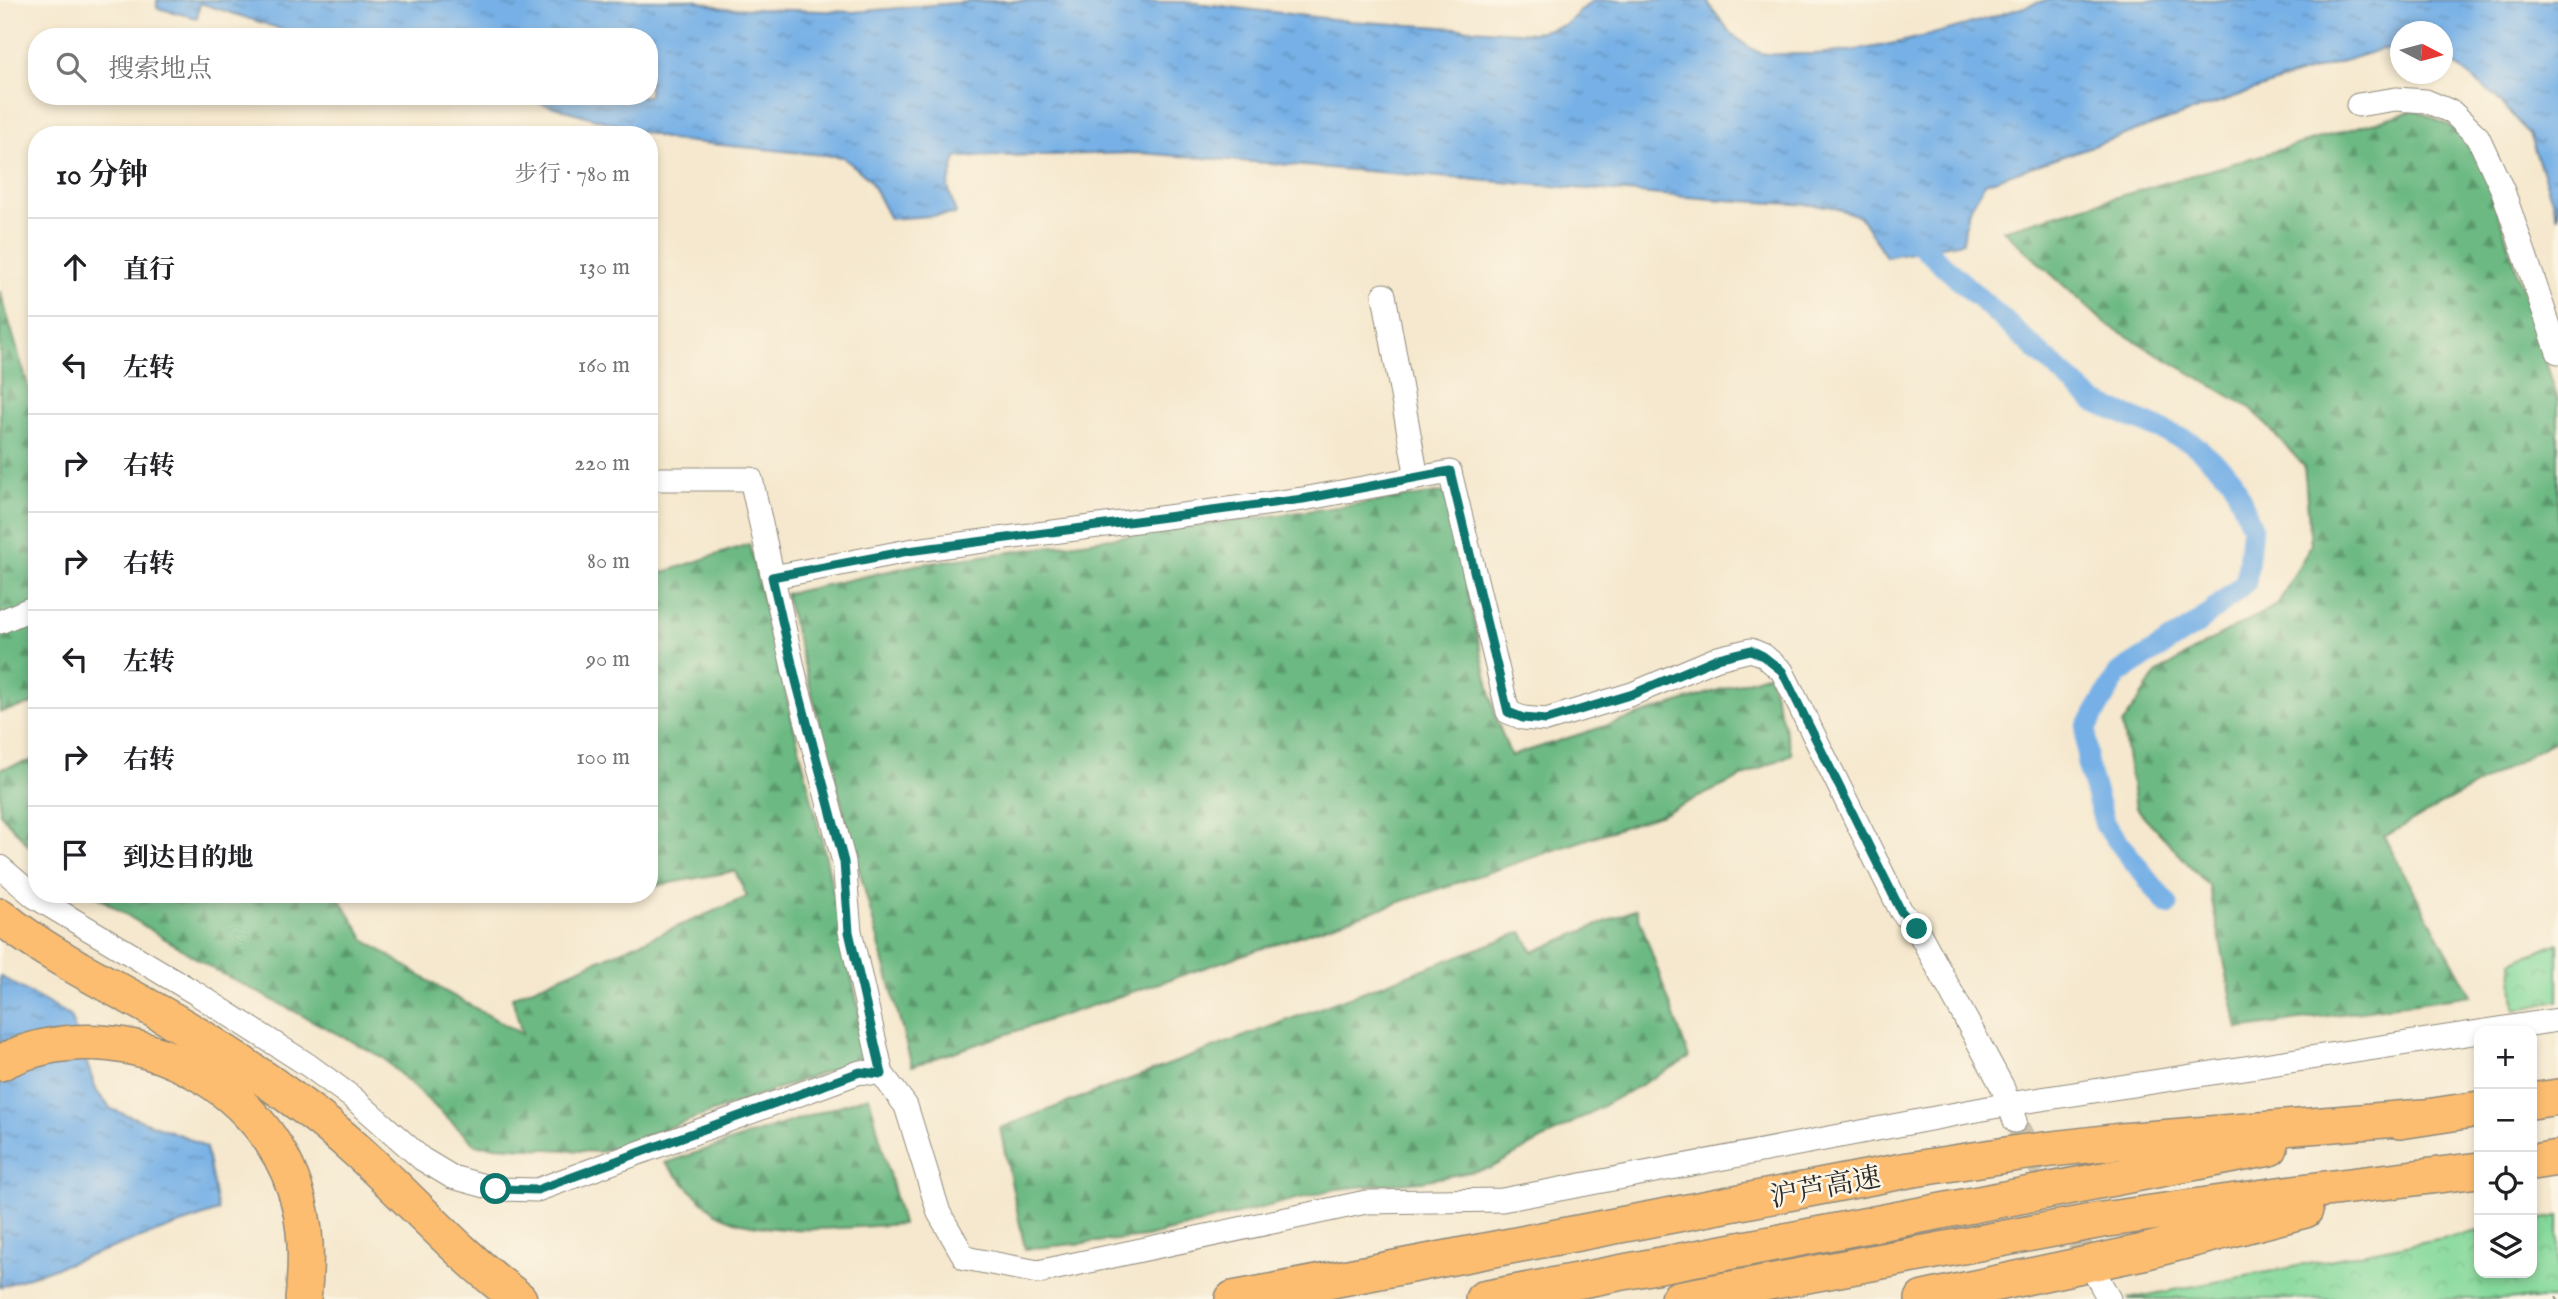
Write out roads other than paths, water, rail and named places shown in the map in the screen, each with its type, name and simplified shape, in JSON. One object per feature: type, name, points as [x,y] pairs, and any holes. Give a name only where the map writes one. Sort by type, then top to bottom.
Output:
[{"type":"highway","points":[[0,915],[55,954],[243,1062],[310,1111],[373,1166],[495,1282],[519,1299]]},
{"type":"highway","points":[[0,1063],[43,1047],[74,1043],[109,1043],[145,1049],[178,1061],[209,1078],[260,1124],[278,1152],[295,1187],[305,1227],[307,1265],[303,1299]]},
{"type":"highway","points":[[2537,1100],[2558,1097]]},
{"type":"highway","name":"沪芦高速","points":[[1233,1299],[1908,1170],[2120,1141],[2423,1116],[2474,1109]]},
{"type":"highway","name":"沪芦高速","points":[[1483,1299],[2211,1160],[2423,1116]]},
{"type":"highway","points":[[2537,1161],[2558,1158]]},
{"type":"highway","points":[[1678,1299],[2102,1220],[2474,1171]]},
{"type":"highway","points":[[1923,1299],[2143,1252],[2440,1175]]},
{"type":"street","points":[[2358,105],[2396,99],[2426,102],[2452,112],[2478,137],[2503,191],[2558,352]]},
{"type":"street","points":[[1384,295],[1417,478]]},
{"type":"street","points":[[772,577],[908,551],[1303,499],[1450,471],[1508,712],[1523,718],[1546,720],[1633,694],[1718,658],[1751,650],[1782,671],[1901,911],[1917,929],[2002,1086],[2012,1112]]},
{"type":"street","points":[[658,479],[751,479],[796,681],[844,862],[849,932],[882,1074],[906,1106],[939,1213],[965,1258],[1038,1272],[1366,1202],[1502,1200],[2558,1020]]},
{"type":"street","points":[[0,622],[28,610]]},
{"type":"street","points":[[0,867],[28,891]]},
{"type":"street","points":[[45,903],[197,994],[308,1065],[354,1098],[422,1158],[452,1177],[496,1189],[537,1190],[860,1072],[882,1074]]},
{"type":"street","points":[[2097,1277],[2109,1299]]},
{"type":"water","points":[[157,0],[694,0],[723,8],[854,12],[977,1],[1186,2],[1349,21],[1533,33],[1565,25],[1593,0],[1706,0],[1729,30],[1758,52],[1821,54],[1920,38],[2046,0],[2558,0],[2558,217],[2529,134],[2495,96],[2453,64],[2453,21],[2390,21],[2390,50],[2382,49],[2295,76],[1985,183],[1967,214],[1963,242],[1886,257],[1860,216],[1828,206],[1141,153],[956,157],[948,187],[956,214],[890,219],[869,179],[843,157],[671,140],[658,136],[658,126],[621,126],[547,105],[658,105],[658,28],[278,28],[200,3],[197,18],[157,8]]},
{"type":"water","points":[[0,976],[70,1016],[97,1092],[111,1109],[188,1138],[206,1148],[218,1211],[0,1287]]},
{"type":"waterway","points":[[1904,230],[2094,402],[2191,442],[2232,478],[2252,527],[2246,582],[2196,625],[2118,674],[2086,728],[2087,764],[2105,825],[2168,905]]},
{"type":"tunnel","points":[[2015,1121],[2095,1273]]}]
